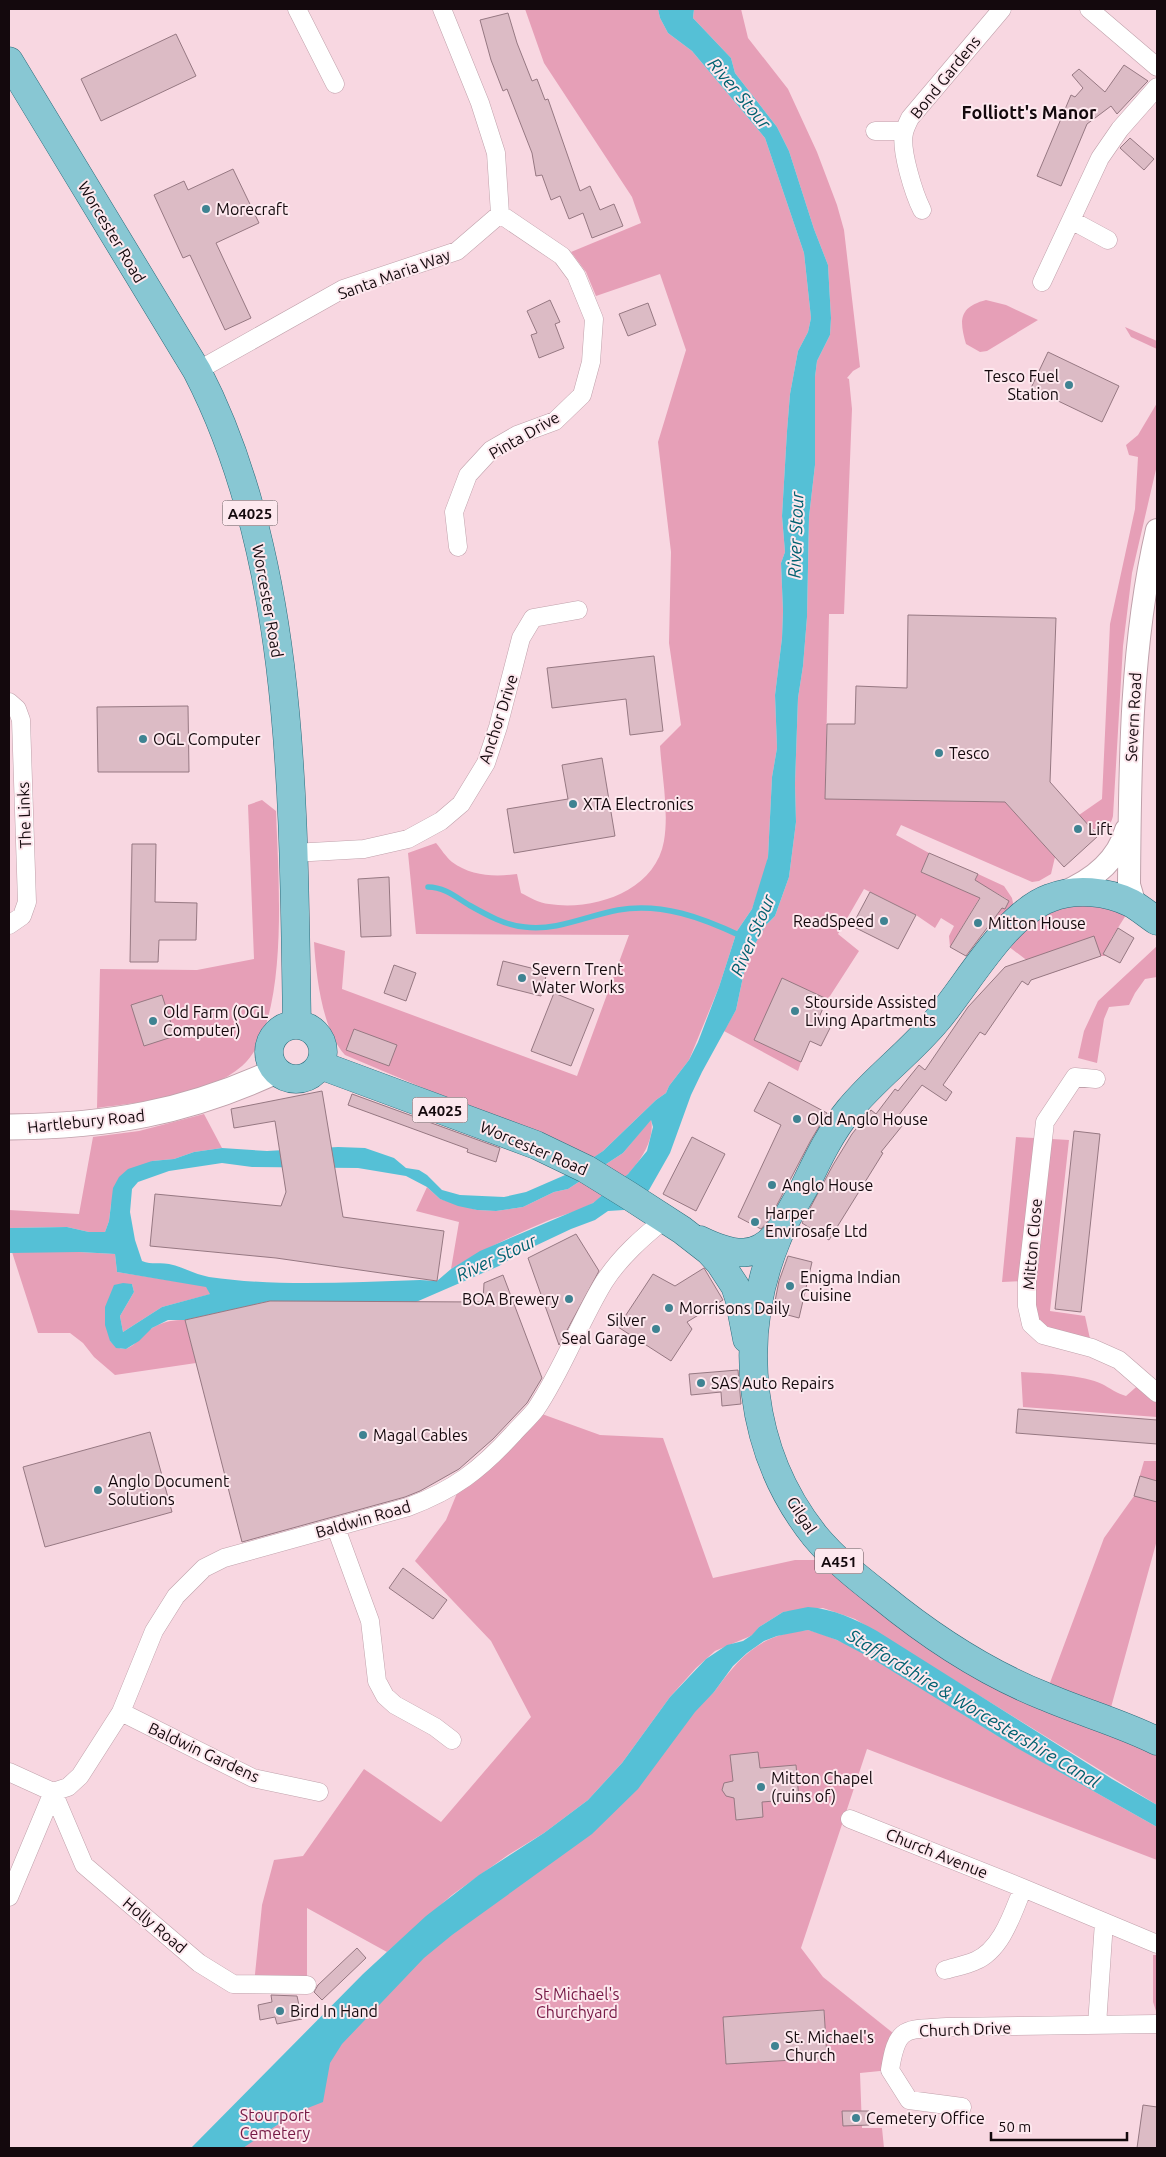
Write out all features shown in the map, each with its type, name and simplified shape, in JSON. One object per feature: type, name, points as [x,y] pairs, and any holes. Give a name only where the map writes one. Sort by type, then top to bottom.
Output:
[{"type":"main road","name":"Worcester Road","points":[[9,61],[197,371],[225,430],[262,559],[282,692],[293,853],[297,1024]]},
{"type":"main road","name":"A451","points":[[786,1221],[825,1148],[848,1112],[938,1019],[1013,922],[1031,907],[1058,894],[1094,892],[1123,899],[1157,921]]},
{"type":"main road","points":[[297,1024],[310,1028],[320,1038],[324,1052],[316,1071],[303,1079],[289,1078],[276,1071],[269,1059],[269,1044],[272,1038],[283,1028],[297,1024]]},
{"type":"main road","name":"Worcester Road","points":[[320,1065],[490,1127],[560,1156],[606,1181],[665,1219]]},
{"type":"main road","name":"Hartlebury Road","points":[[9,1127],[90,1123],[155,1114],[222,1094],[276,1071]]},
{"type":"main road","points":[[665,1219],[708,1251],[720,1263],[735,1286],[742,1310],[753,1380]]},
{"type":"main road","name":"A4025","points":[[665,1219],[721,1249],[743,1253],[759,1250],[766,1246],[786,1221]]},
{"type":"main road","name":"Gilgal","points":[[786,1221],[772,1252],[760,1299],[754,1335],[753,1380],[767,1449],[790,1498],[816,1538],[853,1574],[918,1625],[972,1662],[1044,1696],[1157,1741]]},
{"type":"street","points":[[297,9],[335,84]]},
{"type":"street","points":[[442,9],[480,103],[496,152],[500,214]]},
{"type":"street","name":"Bond Gardens","points":[[922,210],[913,191],[904,150],[904,131],[910,118],[1002,9]]},
{"type":"street","points":[[1089,9],[1157,68]]},
{"type":"street","points":[[1042,282],[1100,158],[1110,142],[1157,87]]},
{"type":"street","points":[[875,132],[904,131]]},
{"type":"street","name":"Santa Maria Way","points":[[197,371],[343,289],[457,251],[500,214]]},
{"type":"street","name":"Pinta Drive","points":[[458,547],[454,512],[468,475],[491,450],[517,435],[555,421],[582,394],[591,362],[594,319],[576,275],[562,256],[500,214]]},
{"type":"street","points":[[1071,220],[1108,240]]},
{"type":"street","name":"Severn Road","points":[[1135,905],[1129,885],[1133,710],[1137,648],[1147,578],[1157,530]]},
{"type":"street","name":"Anchor Drive","points":[[293,853],[364,849],[408,839],[441,821],[462,804],[486,763],[515,666],[521,638],[533,618],[578,610]]},
{"type":"street","name":"The Links","points":[[9,702],[17,709],[21,720],[27,902],[22,916],[9,925]]},
{"type":"street","points":[[1058,894],[1072,889],[1099,871],[1114,856],[1125,834],[1130,812]]},
{"type":"street","name":"Mitton Close","points":[[1096,1079],[1075,1077],[1045,1122],[1027,1280],[1027,1306],[1031,1324],[1042,1335],[1092,1348],[1119,1360],[1157,1393]]},
{"type":"street","name":"Baldwin Road","points":[[53,1792],[68,1787],[80,1776],[121,1712],[154,1631],[176,1596],[204,1568],[224,1558],[245,1551],[336,1528],[436,1497],[490,1460],[535,1410],[553,1382],[605,1280],[626,1254],[665,1219]]},
{"type":"street","points":[[336,1528],[370,1621],[377,1681],[385,1696],[395,1705],[435,1727],[452,1740]]},
{"type":"street","name":"Baldwin Gardens","points":[[121,1712],[253,1778],[319,1792]]},
{"type":"street","points":[[9,1772],[53,1792],[9,1897]]},
{"type":"street","name":"Holly Road","points":[[53,1792],[84,1865],[199,1963],[233,1984],[306,1985]]},
{"type":"street","name":"Church Avenue","points":[[850,1819],[1157,1944]]},
{"type":"street","points":[[945,1970],[977,1961],[993,1948],[1005,1930],[1023,1888]]},
{"type":"street","points":[[1097,2026],[1104,1922]]},
{"type":"street","name":"Church Drive","points":[[962,2107],[909,2100],[890,2070],[893,2047],[898,2037],[906,2032],[920,2029],[947,2027],[1157,2024]]},
{"type":"green space","points":[[525,9],[658,9],[660,18],[668,33],[692,51],[765,138],[804,253],[811,318],[808,332],[798,351],[790,394],[782,516],[785,552],[781,563],[782,638],[775,695],[777,748],[772,777],[768,857],[764,876],[752,909],[737,931],[719,987],[689,1060],[669,1086],[666,1093],[592,1159],[345,1055],[337,1044],[326,1017],[316,970],[314,942],[345,951],[342,989],[577,1076],[629,935],[416,934],[408,853],[436,843],[450,860],[459,867],[483,874],[517,874],[521,893],[534,900],[549,904],[566,905],[602,901],[620,894],[635,885],[648,873],[658,859],[664,841],[665,806],[660,746],[681,725],[669,643],[671,552],[658,442],[686,350],[660,274],[596,296],[586,272],[571,252],[641,223],[632,197],[544,63]]},
{"type":"green space","points":[[694,9],[741,9],[748,38],[788,89],[817,152],[837,205],[844,230],[860,367],[847,378],[849,379],[852,409],[844,614],[829,614],[825,799],[1005,802],[1055,857],[1051,874],[1039,881],[1032,882],[901,825],[896,835],[929,853],[921,872],[969,893],[978,874],[1004,886],[1012,898],[1012,911],[971,958],[1007,899],[986,887],[950,947],[949,936],[954,926],[941,918],[935,928],[916,915],[864,889],[838,934],[859,951],[830,996],[827,999],[782,979],[754,1040],[801,1062],[798,1071],[724,1031],[736,1010],[747,958],[766,925],[775,916],[789,877],[796,822],[795,784],[798,698],[807,617],[809,517],[815,465],[815,377],[817,361],[830,335],[828,265],[814,229],[789,151],[777,127],[735,73],[731,58],[693,18]]},
{"type":"green space","points":[[986,300],[1006,305],[1038,320],[987,351],[980,352],[966,344],[962,321],[970,306]]},
{"type":"green space","points":[[1125,327],[1157,341],[1157,349],[1131,337]]},
{"type":"green space","points":[[1157,403],[1157,465],[1132,573],[1123,646],[1113,816],[1108,826],[1092,829],[1079,815],[1102,799],[1110,624],[1135,509],[1138,457],[1129,455],[1126,445],[1138,435]]},
{"type":"green space","points":[[262,800],[276,811],[279,908],[275,983],[268,1017],[258,1045],[242,1066],[228,1076],[211,1084],[173,1096],[97,1108],[100,969],[197,970],[254,959],[248,805]]},
{"type":"green space","points":[[1093,902],[1126,915],[1111,939],[1107,956],[1101,956],[1046,975],[1008,946],[1042,912]]},
{"type":"green space","points":[[1157,946],[1157,977],[1145,979],[1129,1005],[1109,1007],[1104,1019],[1097,1063],[1078,1058],[1084,1031],[1098,1001]]},
{"type":"green space","points":[[204,1114],[222,1148],[194,1152],[174,1159],[152,1161],[111,1204],[109,1221],[105,1232],[89,1232],[67,1227],[9,1228],[9,1210],[79,1214],[93,1137],[139,1131]]},
{"type":"green space","points":[[651,1119],[652,1131],[642,1156],[614,1188],[593,1203],[510,1237],[451,1269],[459,1222],[416,1211],[427,1187],[440,1199],[477,1210],[496,1211],[523,1207],[554,1192],[568,1189],[623,1153]]},
{"type":"green space","points":[[1016,1137],[1069,1140],[1050,1311],[1085,1316],[1092,1348],[1043,1335],[1027,1281],[1002,1282]]},
{"type":"green space","points":[[12,1252],[115,1254],[117,1272],[206,1286],[211,1294],[162,1307],[123,1332],[120,1316],[134,1292],[132,1284],[110,1341],[117,1347],[128,1348],[158,1325],[169,1321],[185,1320],[196,1363],[115,1375],[94,1357],[83,1343],[70,1333],[38,1333]]},
{"type":"green space","points":[[1021,1372],[1085,1378],[1126,1396],[1143,1381],[1157,1393],[1157,1417],[1023,1407]]},
{"type":"green space","points":[[542,1414],[600,1435],[663,1438],[713,1578],[795,1560],[816,1560],[879,1610],[1157,1753],[1157,1805],[855,1619],[823,1608],[783,1612],[759,1627],[753,1635],[715,1651],[696,1668],[670,1697],[622,1763],[588,1800],[544,1833],[508,1855],[452,1895],[387,1952],[307,1908],[307,1985],[254,1984],[262,1905],[274,1860],[303,1856],[364,1769],[441,1822],[531,1717],[491,1641],[415,1561],[446,1520],[462,1481]]},
{"type":"green space","points":[[1144,1461],[1157,1461],[1157,1540],[1110,1711],[1048,1688],[1104,1538],[1134,1496]]},
{"type":"green space","name":"St Michael's Churchyard","points":[[808,1630],[829,1637],[870,1656],[990,1731],[1157,1827],[1157,1860],[867,1749],[801,1948],[823,1977],[898,2037],[890,2070],[860,2073],[862,2128],[882,2128],[884,2148],[211,2148],[479,1895],[714,1692],[743,1657],[765,1642],[792,1632]],"holes":[[[824,2010],[827,2058],[726,2064],[723,2017]]]},
{"type":"green space","points":[[1153,1955],[1157,1955],[1157,2014],[1153,2002]]},
{"type":"water","name":"River Stour","points":[[658,9],[694,9],[693,18],[731,58],[735,73],[777,127],[789,151],[814,229],[828,265],[830,335],[817,361],[815,377],[815,465],[809,517],[807,617],[798,698],[795,784],[796,822],[789,877],[775,916],[766,925],[747,958],[736,1010],[691,1095],[670,1153],[649,1190],[630,1207],[624,1210],[608,1211],[595,1220],[518,1254],[499,1266],[416,1302],[270,1301],[185,1320],[168,1320],[152,1328],[139,1341],[126,1349],[116,1348],[110,1341],[105,1325],[105,1307],[114,1285],[132,1284],[134,1292],[120,1316],[123,1332],[162,1307],[210,1294],[206,1287],[117,1272],[115,1254],[79,1252],[9,1253],[9,1228],[67,1227],[89,1232],[105,1232],[109,1221],[113,1188],[119,1177],[128,1169],[152,1161],[174,1159],[194,1152],[222,1148],[267,1151],[338,1147],[365,1148],[394,1158],[406,1168],[419,1170],[442,1190],[460,1195],[504,1197],[526,1192],[572,1172],[603,1151],[656,1100],[666,1093],[669,1086],[689,1060],[698,1042],[719,987],[737,931],[752,909],[768,857],[772,777],[777,748],[775,695],[782,638],[781,563],[785,552],[782,516],[787,431],[790,394],[798,351],[808,332],[811,318],[804,253],[765,138],[692,51],[668,33],[660,18]],"holes":[[[651,1120],[653,1127],[647,1151],[628,1174],[593,1203],[480,1251],[451,1269],[437,1281],[288,1283],[209,1277],[169,1264],[142,1261],[135,1240],[130,1212],[132,1189],[138,1182],[169,1171],[222,1163],[252,1167],[358,1168],[406,1176],[427,1187],[440,1199],[458,1206],[496,1211],[523,1207],[554,1192],[568,1189],[623,1153]]]},
{"type":"water","name":"Staffordshire & Worcestershire Canal","points":[[808,1607],[844,1615],[877,1631],[1112,1779],[1157,1805],[1157,1827],[1017,1748],[871,1658],[837,1640],[808,1630],[777,1636],[764,1641],[733,1666],[714,1692],[695,1712],[638,1789],[592,1834],[452,1935],[424,1958],[342,2044],[330,2063],[323,2102],[295,2113],[243,2148],[191,2148],[363,1974],[426,1916],[479,1875],[544,1833],[588,1800],[622,1763],[670,1697],[706,1659],[727,1645],[743,1641],[759,1627],[783,1612]]},
{"type":"building","points":[[508,13],[532,81],[537,79],[545,100],[548,99],[580,191],[590,186],[600,210],[614,204],[623,226],[592,238],[583,213],[569,219],[560,196],[551,200],[542,175],[536,176],[532,153],[507,89],[503,91],[491,60],[480,20]]},
{"type":"building","points":[[176,34],[196,76],[101,121],[81,79]]},
{"type":"building","points":[[1124,65],[1148,81],[1117,114],[1111,106],[1087,124],[1061,186],[1037,176],[1071,95],[1075,97],[1083,88],[1072,75],[1079,69],[1105,92]]},
{"type":"building","points":[[1130,138],[1154,159],[1144,170],[1120,148]]},
{"type":"building","name":"Morecraft","points":[[233,169],[259,223],[216,243],[251,318],[225,330],[190,255],[183,258],[154,195],[184,181],[188,190]]},
{"type":"building","points":[[550,300],[560,322],[555,324],[564,348],[539,358],[531,335],[537,333],[527,311]]},
{"type":"building","points":[[648,303],[656,325],[628,336],[619,314]]},
{"type":"building","name":"Tesco Fuel Station","points":[[1048,352],[1119,386],[1102,422],[1031,388]]},
{"type":"building","name":"Tesco","points":[[908,615],[1056,618],[1050,782],[1098,836],[1064,867],[1005,802],[825,799],[827,724],[855,724],[856,686],[907,688]]},
{"type":"building","points":[[654,656],[663,731],[630,735],[626,699],[552,708],[547,668]]},
{"type":"building","name":"OGL Computer","points":[[188,706],[189,772],[98,772],[97,707]]},
{"type":"building","name":"XTA Electronics","points":[[602,758],[615,836],[514,853],[507,809],[568,799],[562,765]]},
{"type":"building","points":[[132,844],[156,844],[155,902],[197,903],[196,940],[159,940],[158,962],[130,962]]},
{"type":"building","points":[[929,853],[978,874],[975,880],[1009,901],[1005,909],[1002,908],[966,956],[950,947],[980,898],[921,872]]},
{"type":"building","points":[[389,877],[391,936],[361,937],[358,879]]},
{"type":"building","name":"ReadSpeed","points":[[870,892],[916,915],[898,949],[852,926]]},
{"type":"building","points":[[1118,928],[1134,938],[1120,963],[1103,954]]},
{"type":"building","points":[[1094,936],[1101,956],[1031,980],[1028,985],[1022,981],[985,1035],[980,1032],[943,1085],[952,1092],[946,1101],[922,1085],[895,1120],[902,1126],[881,1152],[883,1153],[829,1240],[802,1223],[833,1165],[852,1134],[871,1110],[876,1114],[895,1089],[898,1091],[919,1065],[925,1070],[968,1007],[1005,967]]},
{"type":"building","name":"Severn Trent Water Works","points":[[503,961],[547,972],[541,996],[497,985]]},
{"type":"building","points":[[394,965],[416,973],[406,1001],[384,993]]},
{"type":"building","name":"Stourside Assisted Living Apartments","points":[[782,978],[827,999],[817,1022],[830,1028],[821,1046],[810,1041],[801,1062],[754,1040]]},
{"type":"building","points":[[554,993],[594,1009],[571,1066],[531,1051]]},
{"type":"building","name":"Old Farm (OGL Computer)","points":[[162,995],[175,1036],[144,1046],[131,1005]]},
{"type":"building","points":[[354,1029],[397,1045],[389,1066],[346,1050]]},
{"type":"building","points":[[769,1082],[827,1113],[769,1220],[761,1229],[738,1217],[781,1125],[754,1111]]},
{"type":"building","points":[[322,1091],[343,1217],[444,1231],[437,1281],[276,1258],[150,1246],[155,1194],[281,1206],[286,1192],[275,1121],[234,1128],[231,1109]]},
{"type":"building","points":[[352,1094],[500,1148],[496,1162],[467,1152],[468,1149],[348,1105]]},
{"type":"building","points":[[1074,1131],[1100,1134],[1081,1312],[1055,1309]]},
{"type":"building","points":[[692,1137],[725,1154],[696,1211],[663,1194]]},
{"type":"building","name":"BOA Brewery","points":[[576,1234],[599,1271],[559,1345],[528,1258]]},
{"type":"building","name":"Enigma Indian Cuisine","points":[[788,1256],[812,1262],[799,1318],[773,1311],[779,1281]]},
{"type":"building","points":[[704,1268],[723,1300],[687,1322],[692,1329],[671,1361],[618,1327],[653,1274],[675,1286]]},
{"type":"building","name":"Magal Cables","points":[[503,1275],[542,1378],[527,1403],[493,1439],[459,1469],[420,1491],[405,1497],[242,1542],[185,1320],[270,1301],[483,1302],[484,1283]]},
{"type":"building","points":[[738,1370],[741,1404],[722,1406],[721,1392],[691,1395],[689,1374]]},
{"type":"building","points":[[1018,1409],[1157,1420],[1157,1444],[1016,1433]]},
{"type":"building","name":"Anglo Document Solutions","points":[[150,1432],[172,1512],[45,1547],[23,1467]]},
{"type":"building","points":[[1140,1476],[1157,1481],[1157,1502],[1134,1496]]},
{"type":"building","points":[[403,1568],[447,1600],[433,1619],[389,1588]]},
{"type":"building","name":"Mitton Chapel (ruins of)","points":[[758,1752],[760,1768],[796,1765],[799,1799],[762,1802],[763,1817],[736,1820],[734,1798],[726,1796],[722,1790],[724,1783],[733,1781],[730,1755]]},
{"type":"building","points":[[357,1948],[366,1958],[322,2000],[314,1992],[318,1985]]},
{"type":"building","name":"Bird In Hand","points":[[271,1995],[297,1996],[302,2019],[277,2024],[275,2017],[260,2020],[258,2005],[272,2002]]},
{"type":"building","name":"St. Michael's Church","points":[[824,2010],[827,2058],[726,2064],[723,2017]]},
{"type":"building","points":[[1143,2105],[1157,2107],[1157,2148],[1137,2148]]},
{"type":"building","name":"Cemetery Office","points":[[842,2111],[869,2111],[869,2125],[843,2126]]},
{"type":"waterway","name":"River Stour","points":[[428,887],[445,891],[489,916],[518,926],[549,927],[618,910],[650,908],[681,913],[712,923],[741,936]]},
{"type":"place","name":"Morecraft","points":[[206,209]]},
{"type":"place","name":"Tesco Fuel Station","points":[[1069,385]]},
{"type":"place","name":"OGL Computer","points":[[143,739]]},
{"type":"place","name":"Tesco","points":[[939,753]]},
{"type":"place","name":"XTA Electronics","points":[[573,804]]},
{"type":"place","name":"Lift","points":[[1078,829]]},
{"type":"place","name":"ReadSpeed","points":[[884,921]]},
{"type":"place","name":"Mitton House","points":[[978,923]]},
{"type":"place","name":"Severn Trent Water Works","points":[[522,978]]},
{"type":"place","name":"Stourside Assisted Living Apartments","points":[[795,1011]]},
{"type":"place","name":"Old Farm (OGL Computer)","points":[[153,1021]]},
{"type":"place","name":"Old Anglo House","points":[[797,1119]]},
{"type":"place","name":"Anglo House","points":[[772,1185]]},
{"type":"place","name":"Harper Envirosafe Ltd","points":[[755,1222]]},
{"type":"place","name":"Enigma Indian Cuisine","points":[[790,1286]]},
{"type":"place","name":"BOA Brewery","points":[[569,1299]]},
{"type":"place","name":"Morrisons Daily","points":[[669,1308]]},
{"type":"place","name":"Silver Seal Garage","points":[[656,1329]]},
{"type":"place","name":"SAS Auto Repairs","points":[[701,1383]]},
{"type":"place","name":"Magal Cables","points":[[363,1435]]},
{"type":"place","name":"Anglo Document Solutions","points":[[98,1490]]},
{"type":"place","name":"Mitton Chapel (ruins of)","points":[[761,1787]]},
{"type":"place","name":"Bird In Hand","points":[[280,2011]]},
{"type":"place","name":"St. Michael's Church","points":[[775,2046]]},
{"type":"place","name":"Cemetery Office","points":[[856,2118]]},
{"type":"district","name":"Folliott's Manor","points":[[1029,112]]},
{"type":"park label","name":"Stourport Cemetery","points":[[275,2124]]}]
